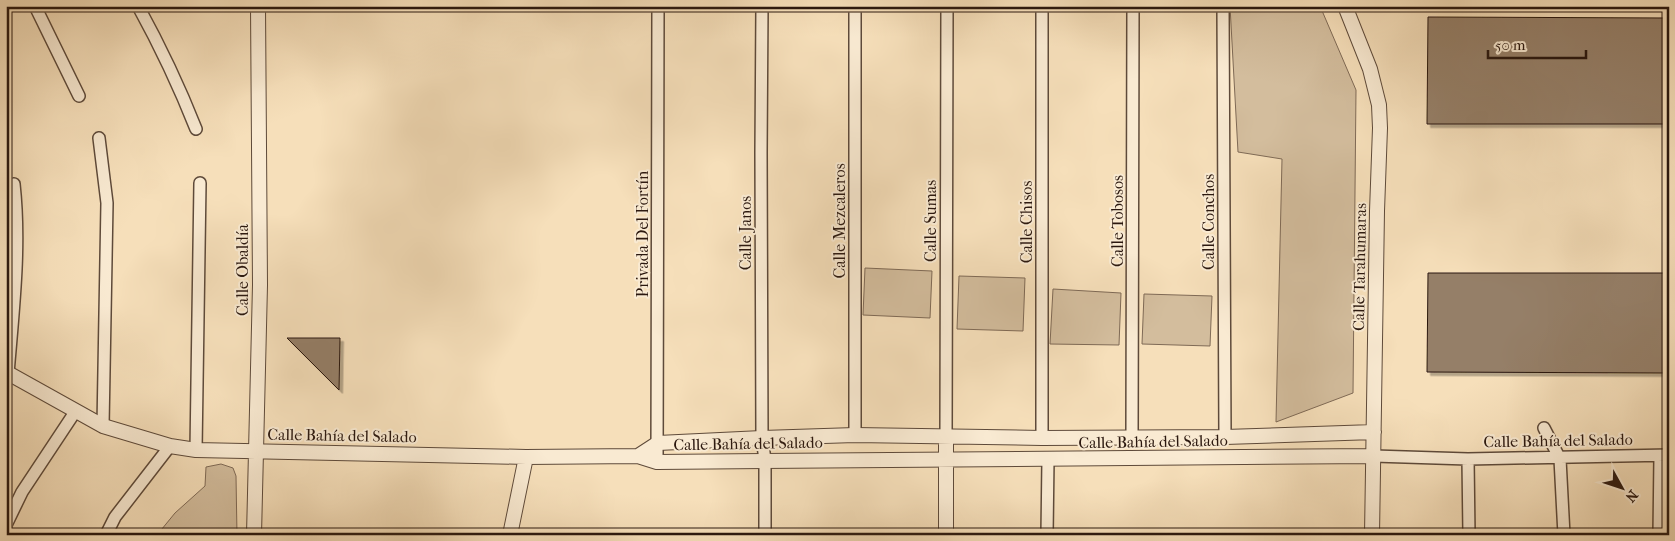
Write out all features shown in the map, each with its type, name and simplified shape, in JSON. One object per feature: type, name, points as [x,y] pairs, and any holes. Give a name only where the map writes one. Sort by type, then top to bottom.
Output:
[{"type":"street","points":[[35,6],[79,96]]},
{"type":"street","points":[[138,6],[159,45],[196,129]]},
{"type":"street","name":"Calle Obaldía","points":[[254,535],[260,285],[258,6]]},
{"type":"street","name":"Privada Del Fortín","points":[[657,462],[658,6]]},
{"type":"street","name":"Calle Janos","points":[[762,6],[762,438],[765,535]]},
{"type":"street","name":"Calle Mezcaleros","points":[[854,6],[855,435]]},
{"type":"street","name":"Calle Sumas","points":[[946,436],[947,6]]},
{"type":"street","name":"Calle Chisos","points":[[1042,6],[1042,438]]},
{"type":"street","name":"Calle Tobosos","points":[[1132,437],[1133,6]]},
{"type":"street","name":"Calle Conchos","points":[[1224,6],[1225,437]]},
{"type":"street","name":"Calle Tarahumaras","points":[[1345,6],[1370,69],[1379,105],[1372,535]]},
{"type":"street","points":[[99,138],[107,202],[103,426]]},
{"type":"street","points":[[196,450],[200,183]]},
{"type":"street","points":[[7,373],[15,278],[16,205],[14,184]]},
{"type":"street","name":"Calle Bahía del Salado","points":[[7,373],[74,412],[103,426],[170,446],[196,450],[526,457],[638,456],[657,462],[1374,456],[1468,459],[1664,456]]},
{"type":"street","points":[[6,525],[22,492],[74,412]]},
{"type":"street","points":[[1544,428],[1560,458],[1564,535]]},
{"type":"street","name":"Calle Bahía del Salado","points":[[638,456],[658,443],[762,438],[855,435],[1042,438],[1225,437],[1374,432]]},
{"type":"street","points":[[946,436],[946,535]]},
{"type":"street","points":[[106,535],[115,517],[170,446]]},
{"type":"street","points":[[1659,535],[1664,456]]},
{"type":"street","points":[[510,535],[526,457]]},
{"type":"street","points":[[1046,535],[1048,459]]},
{"type":"street","points":[[1468,459],[1469,535]]},
{"type":"shaded area","points":[[1230,6],[1320,6],[1356,90],[1353,393],[1276,422],[1282,159],[1238,152]]},
{"type":"shaded area","points":[[865,268],[932,271],[930,318],[863,315]]},
{"type":"shaded area","points":[[959,276],[1025,278],[1023,331],[957,329]]},
{"type":"shaded area","points":[[1053,289],[1121,293],[1119,345],[1050,344]]},
{"type":"shaded area","points":[[1144,294],[1212,296],[1210,346],[1142,344]]},
{"type":"shaded area","points":[[221,464],[233,468],[236,476],[237,535],[157,535],[175,513],[205,486],[206,467]]},
{"type":"building","points":[[1428,17],[1669,18],[1669,124],[1427,124]]},
{"type":"building","points":[[1428,273],[1669,273],[1669,373],[1427,372]]},
{"type":"building","points":[[287,338],[340,338],[339,390]]}]
